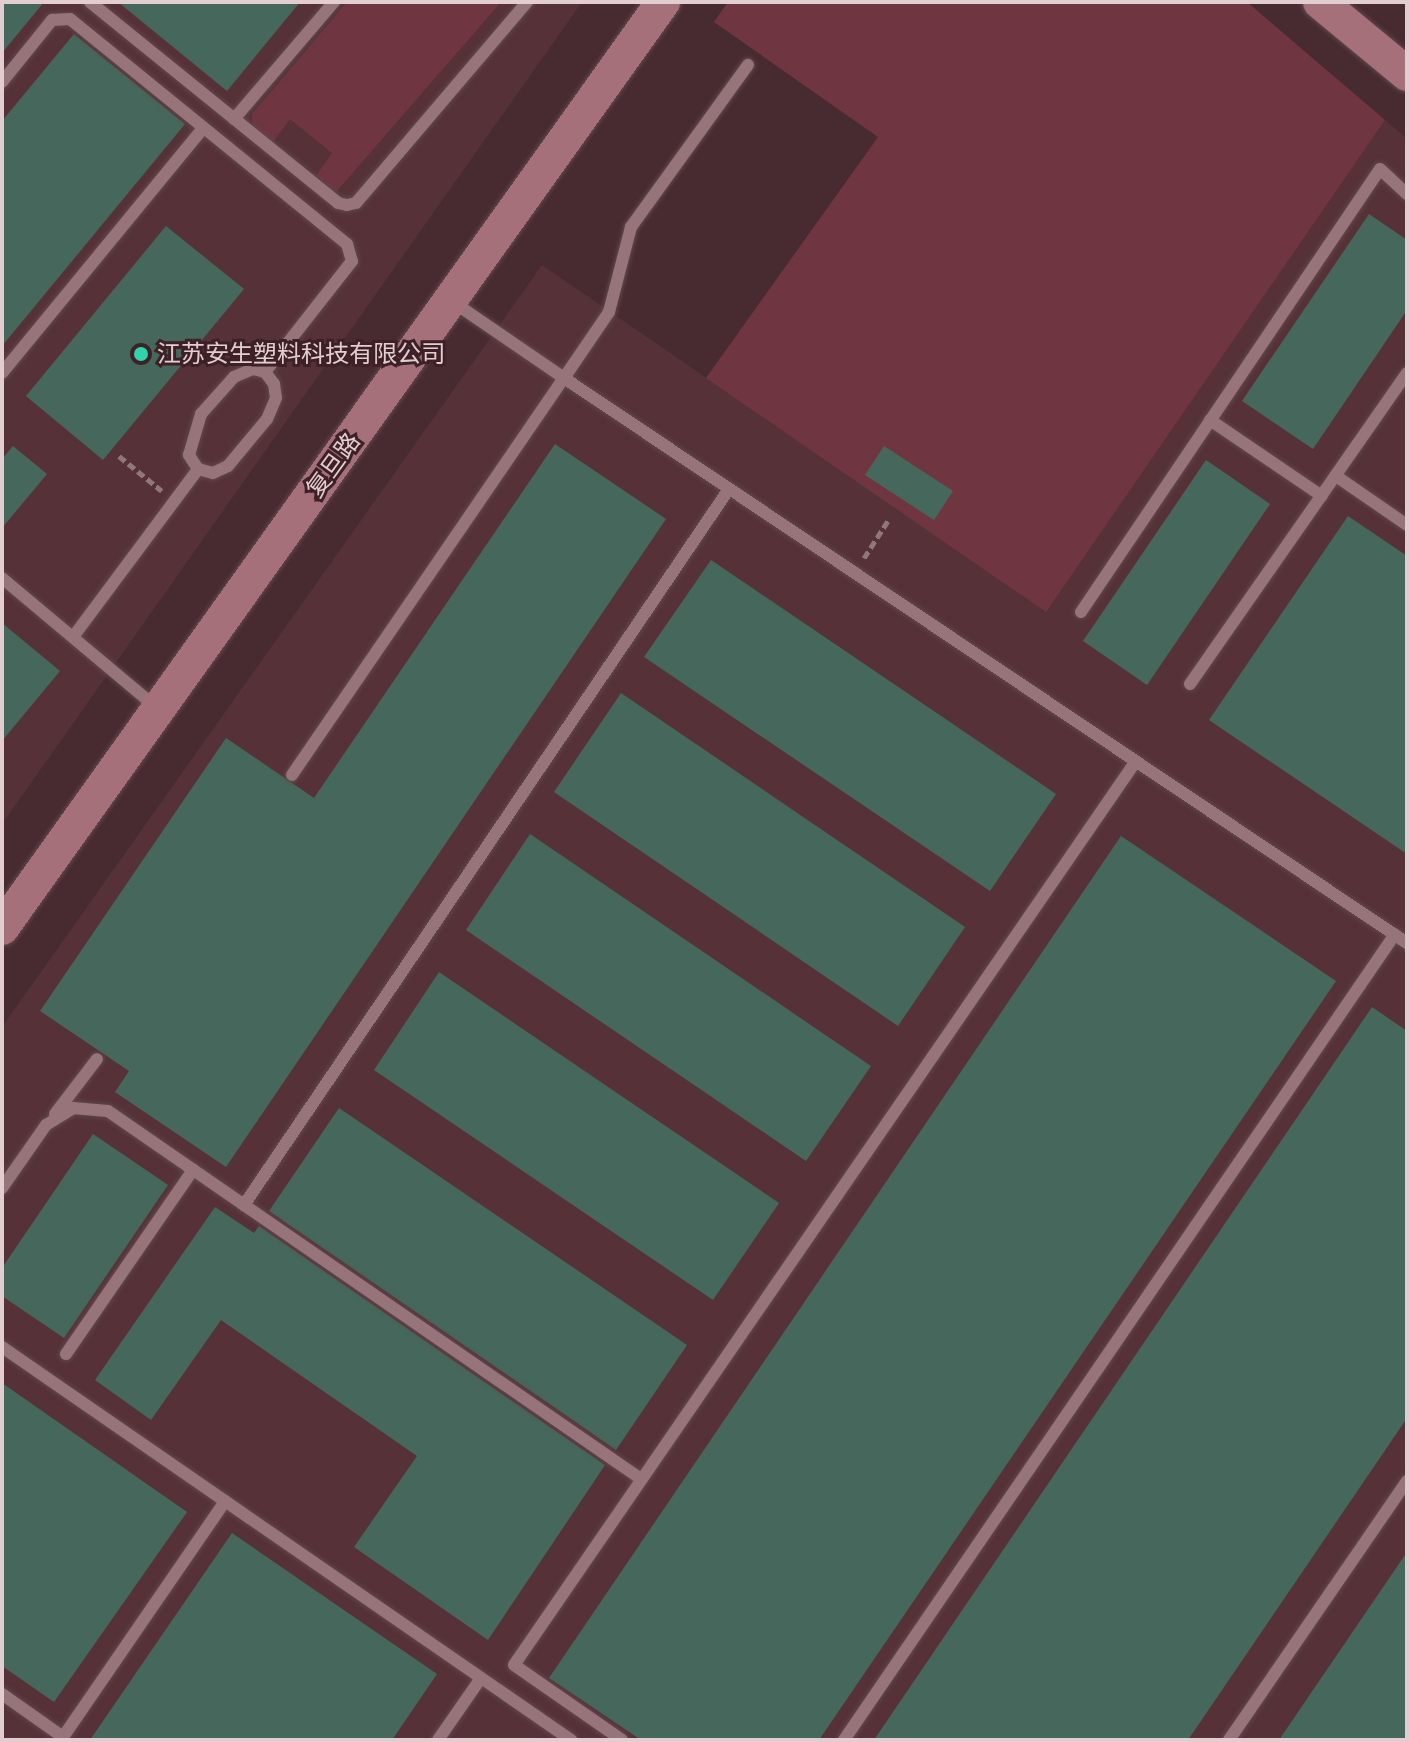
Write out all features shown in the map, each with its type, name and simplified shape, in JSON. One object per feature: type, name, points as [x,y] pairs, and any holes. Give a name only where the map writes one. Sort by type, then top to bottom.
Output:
[{"type":"street","name":"复旦路","points":[[2,928],[663,2]]},
{"type":"street","points":[[1320,2],[1407,74]]},
{"type":"street","points":[[1351,2],[1407,48]]},
{"type":"lane","points":[[90,2],[338,203],[356,203],[527,2]]},
{"type":"lane","points":[[234,119],[334,2]]},
{"type":"lane","points":[[2,82],[61,16],[203,128],[352,252],[352,261],[265,372]]},
{"type":"lane","points":[[292,775],[609,312],[631,227],[748,65]]},
{"type":"lane","points":[[2,373],[203,128]]},
{"type":"lane","points":[[1081,612],[1380,169],[1407,194]]},
{"type":"lane","points":[[450,300],[1407,943]]},
{"type":"lane","points":[[253,369],[265,372],[276,398],[252,442],[228,466],[213,473],[198,469],[189,455],[201,414],[234,377],[253,369]]},
{"type":"lane","points":[[1190,684],[1407,373]]},
{"type":"lane","points":[[1210,420],[1322,496]]},
{"type":"lane","points":[[73,637],[198,469]]},
{"type":"lane","points":[[1336,476],[1407,525]]},
{"type":"lane","points":[[244,1205],[729,489]]},
{"type":"lane","points":[[2,578],[159,709]]},
{"type":"lane","points":[[622,1740],[514,1665],[1136,761]]},
{"type":"lane","points":[[844,1740],[1395,934]]},
{"type":"lane","points":[[2,1188],[97,1059]]},
{"type":"lane","points":[[46,1125],[73,1108],[108,1111],[641,1479]]},
{"type":"lane","points":[[66,1354],[193,1170]]},
{"type":"lane","points":[[2,1347],[571,1740]]},
{"type":"lane","points":[[1229,1740],[1407,1481]]},
{"type":"lane","points":[[2,1694],[62,1739],[225,1501]]},
{"type":"lane","points":[[438,1740],[481,1678]]},
{"type":"path","points":[[119,456],[174,501]]},
{"type":"path","points":[[854,572],[889,519]]},
{"type":"shaded area","points":[[2,2],[582,2],[2,824]]},
{"type":"shaded area","points":[[347,2],[501,2],[336,192],[316,176],[332,153],[290,119],[273,142],[252,125],[252,114]]},
{"type":"shaded area","points":[[728,2],[1247,2],[1385,120],[1046,612],[706,378],[878,137],[714,22]]},
{"type":"shaded area","points":[[1385,120],[1407,139],[1407,1740],[2,1740],[2,1027],[542,265],[1046,611]]},
{"type":"building","points":[[2,2],[44,2],[2,53]]},
{"type":"building","points":[[118,2],[300,2],[227,91]]},
{"type":"building","points":[[74,34],[185,124],[2,346],[2,121]]},
{"type":"building","points":[[1369,214],[1407,240],[1407,310],[1313,449],[1242,401]]},
{"type":"building","points":[[166,226],[244,289],[103,460],[26,396]]},
{"type":"building","points":[[555,444],[666,519],[226,1167],[115,1092],[129,1071],[40,1011],[226,738],[314,798]]},
{"type":"building","points":[[13,446],[47,474],[2,528],[2,459]]},
{"type":"building","points":[[884,446],[953,491],[934,520],[865,475]]},
{"type":"building","points":[[1206,460],[1270,504],[1147,685],[1083,641]]},
{"type":"building","points":[[1348,516],[1407,556],[1407,854],[1209,720]]},
{"type":"building","points":[[711,560],[1056,794],[990,891],[644,657]]},
{"type":"building","points":[[2,623],[60,671],[2,741]]},
{"type":"building","points":[[621,693],[965,927],[898,1026],[554,792]]},
{"type":"building","points":[[530,834],[871,1066],[806,1161],[466,930]]},
{"type":"building","points":[[1121,836],[1336,981],[819,1740],[641,1740],[549,1678]]},
{"type":"building","points":[[439,972],[779,1203],[713,1300],[374,1070]]},
{"type":"building","points":[[1372,1007],[1407,1031],[1407,1418],[1188,1740],[874,1740]]},
{"type":"building","points":[[339,1108],[687,1345],[616,1450],[269,1211]]},
{"type":"building","points":[[93,1134],[168,1185],[64,1338],[2,1296],[2,1268]]},
{"type":"building","points":[[215,1207],[254,1233],[259,1226],[605,1465],[488,1640],[354,1547],[417,1456],[221,1320],[151,1420],[95,1380]]},
{"type":"building","points":[[2,1383],[187,1512],[54,1702],[2,1666]]},
{"type":"building","points":[[232,1533],[437,1674],[392,1740],[90,1740]]},
{"type":"building","points":[[1407,1552],[1407,1740],[1279,1740]]},
{"type":"place","name":"江苏安生塑料科技有限公司","points":[[141,354]]}]
